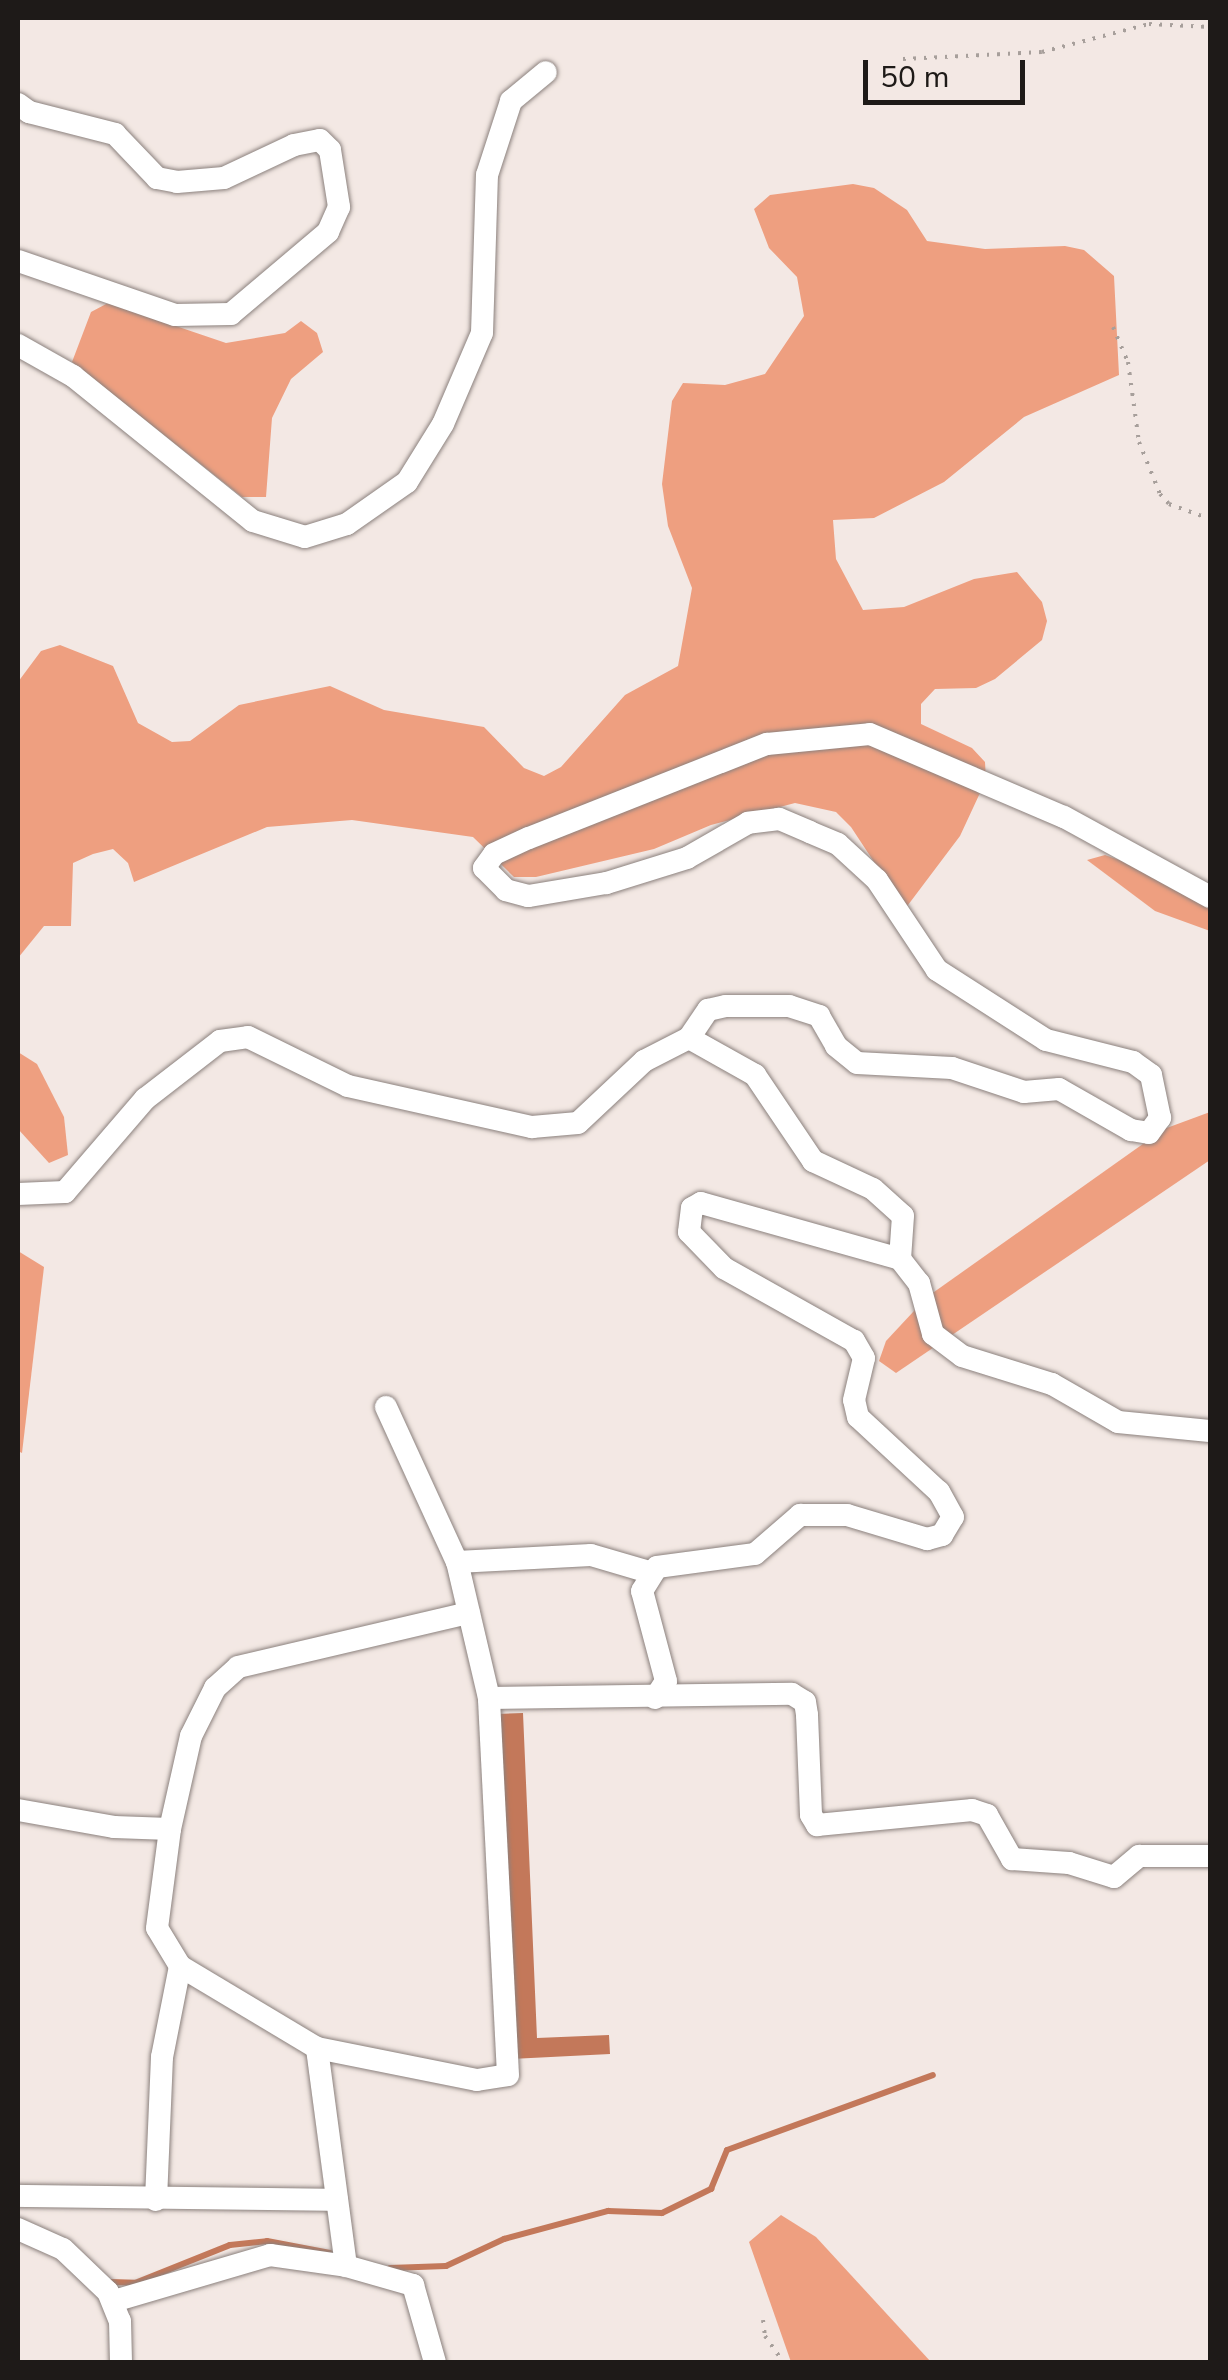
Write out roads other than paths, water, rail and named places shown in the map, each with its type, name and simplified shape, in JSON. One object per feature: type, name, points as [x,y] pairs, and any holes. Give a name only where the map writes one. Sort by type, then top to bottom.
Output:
[{"type":"street","points":[[18,345],[72,376],[253,521],[305,538],[347,524],[407,482],[443,424],[482,333],[487,175],[511,101],[546,72]]},
{"type":"street","points":[[18,104],[29,112],[116,134],[157,178],[177,182],[224,178],[294,145],[320,140],[330,150],[339,207],[328,232],[231,314],[175,316],[18,261]]},
{"type":"street","points":[[18,1194],[64,1192],[145,1099],[220,1041],[248,1037],[348,1086],[532,1127],[578,1123],[644,1062],[689,1038],[708,1010],[788,1006],[819,1016],[836,1046],[857,1063],[952,1068],[1024,1092],[1059,1089],[1131,1130],[1149,1132],[1160,1118],[1151,1075],[1133,1062],[1046,1040],[937,970],[876,880],[838,844],[778,819],[748,823],[687,858],[606,883],[528,896],[506,890],[484,868],[494,854],[766,744],[870,734],[1064,818],[1210,897]]},
{"type":"street","points":[[689,1038],[754,1075],[813,1162],[873,1189],[903,1216],[900,1259]]},
{"type":"street","points":[[457,1562],[591,1555],[649,1572],[755,1554],[800,1515],[847,1515],[926,1539],[942,1535],[953,1517],[939,1492],[858,1416],[854,1400],[864,1358],[854,1341],[724,1268],[687,1223],[701,1203],[900,1259],[919,1283],[933,1334],[962,1356],[1052,1384],[1118,1422],[1162,1432],[1210,1431]]},
{"type":"street","points":[[386,1407],[457,1562],[489,1698],[508,2075],[477,2080],[317,2048],[180,1966],[157,1928],[170,1829],[190,1736],[215,1688],[238,1667],[468,1614]]},
{"type":"street","points":[[649,1572],[642,1591],[666,1681],[655,1698]]},
{"type":"street","points":[[489,1698],[798,1696],[807,1715],[811,1815],[817,1825],[972,1810],[986,1815],[1012,1859],[1069,1863],[1114,1877],[1139,1856],[1210,1856]]},
{"type":"street","points":[[18,1810],[114,1827],[170,1829]]},
{"type":"street","points":[[156,2200],[162,2057],[180,1966]]},
{"type":"street","points":[[317,2048],[346,2266]]},
{"type":"street","points":[[18,2196],[337,2200]]},
{"type":"street","points":[[18,2229],[62,2250],[114,2301],[121,2362]]},
{"type":"street","points":[[114,2301],[270,2255],[346,2266],[413,2285],[435,2362]]},
{"type":"waterway","points":[[390,2268],[446,2266],[504,2239],[608,2211],[662,2213],[711,2189],[727,2150],[933,2075]]},
{"type":"waterway","points":[[111,2282],[135,2283],[230,2245],[267,2241],[330,2253]]}]
